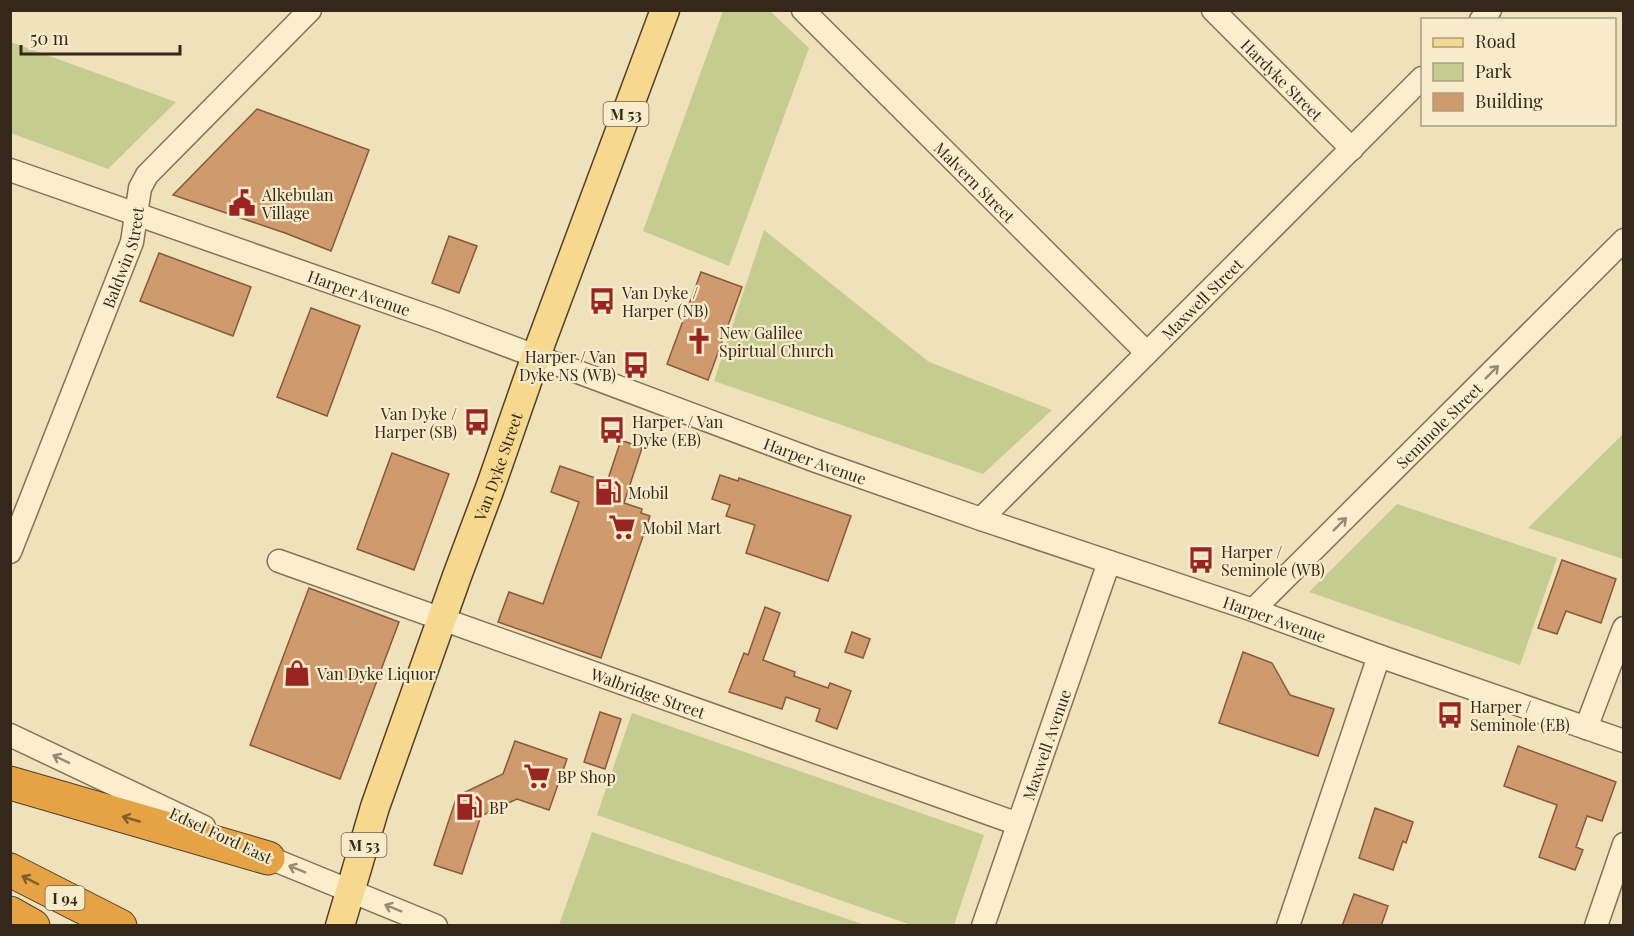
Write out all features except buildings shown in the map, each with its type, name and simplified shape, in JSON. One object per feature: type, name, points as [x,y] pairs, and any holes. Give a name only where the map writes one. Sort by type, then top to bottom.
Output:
[{"type":"highway","points":[[10,783],[268,858]]},
{"type":"highway","name":"I 94","points":[[10,870],[120,926]]},
{"type":"highway","name":"I 94","points":[[10,913],[33,926]]},
{"type":"main road","name":"Van Dyke Street","points":[[340,926],[375,807],[536,356],[665,10]]},
{"type":"street","name":"Baldwin Street","points":[[10,552],[132,242],[140,188],[147,175],[310,10]]},
{"type":"street","name":"Malvern Street","points":[[803,10],[1147,353]]},
{"type":"street","name":"Hardyke Street","points":[[1213,10],[1352,149]]},
{"type":"street","name":"Maxwell Street","points":[[981,519],[1421,79]]},
{"type":"street","name":"Harper Avenue","points":[[10,170],[439,320],[816,461],[1253,610],[1623,741]]},
{"type":"street","name":"Seminole Street","points":[[1253,610],[1623,240]]},
{"type":"street","name":"Walbridge Street","points":[[279,561],[1018,824]]},
{"type":"street","name":"Maxwell Avenue","points":[[983,926],[1109,562]]},
{"type":"street","points":[[1586,728],[1623,628]]},
{"type":"street","points":[[1288,926],[1379,656]]},
{"type":"street","name":"Edsel Ford East","points":[[10,735],[268,858],[436,926]]},
{"type":"street","points":[[1596,926],[1623,844]]},
{"type":"green space","points":[[723,11],[770,11],[809,48],[729,266],[643,231]]},
{"type":"green space","points":[[10,42],[176,102],[108,169],[11,133]]},
{"type":"green space","points":[[764,230],[929,362],[1052,410],[983,474],[714,381]]},
{"type":"green space","points":[[1623,434],[1623,559],[1528,528]]},
{"type":"green space","points":[[1397,504],[1557,558],[1520,665],[1309,592]]},
{"type":"green space","points":[[632,713],[984,835],[954,925],[911,925],[597,815]]},
{"type":"green space","points":[[592,832],[865,925],[559,925]]},
{"type":"place","name":"Alkebulan Village","points":[[242,203]]},
{"type":"place","name":"Van Dyke / Harper (NB)","points":[[602,301]]},
{"type":"place","name":"New Galilee Spirtual Church","points":[[699,341]]},
{"type":"place","name":"Harper / Van Dyke NS (WB)","points":[[636,365]]},
{"type":"place","name":"Van Dyke / Harper (SB)","points":[[477,422]]},
{"type":"place","name":"Harper / Van Dyke (EB)","points":[[612,430]]},
{"type":"place","name":"Mobil","points":[[608,492]]},
{"type":"place","name":"Mobil Mart","points":[[622,527]]},
{"type":"place","name":"Harper / Seminole (WB)","points":[[1201,560]]},
{"type":"place","name":"Van Dyke Liquor","points":[[297,673]]},
{"type":"place","name":"Harper / Seminole (EB)","points":[[1450,715]]},
{"type":"place","name":"BP Shop","points":[[537,776]]},
{"type":"place","name":"BP","points":[[469,807]]}]
